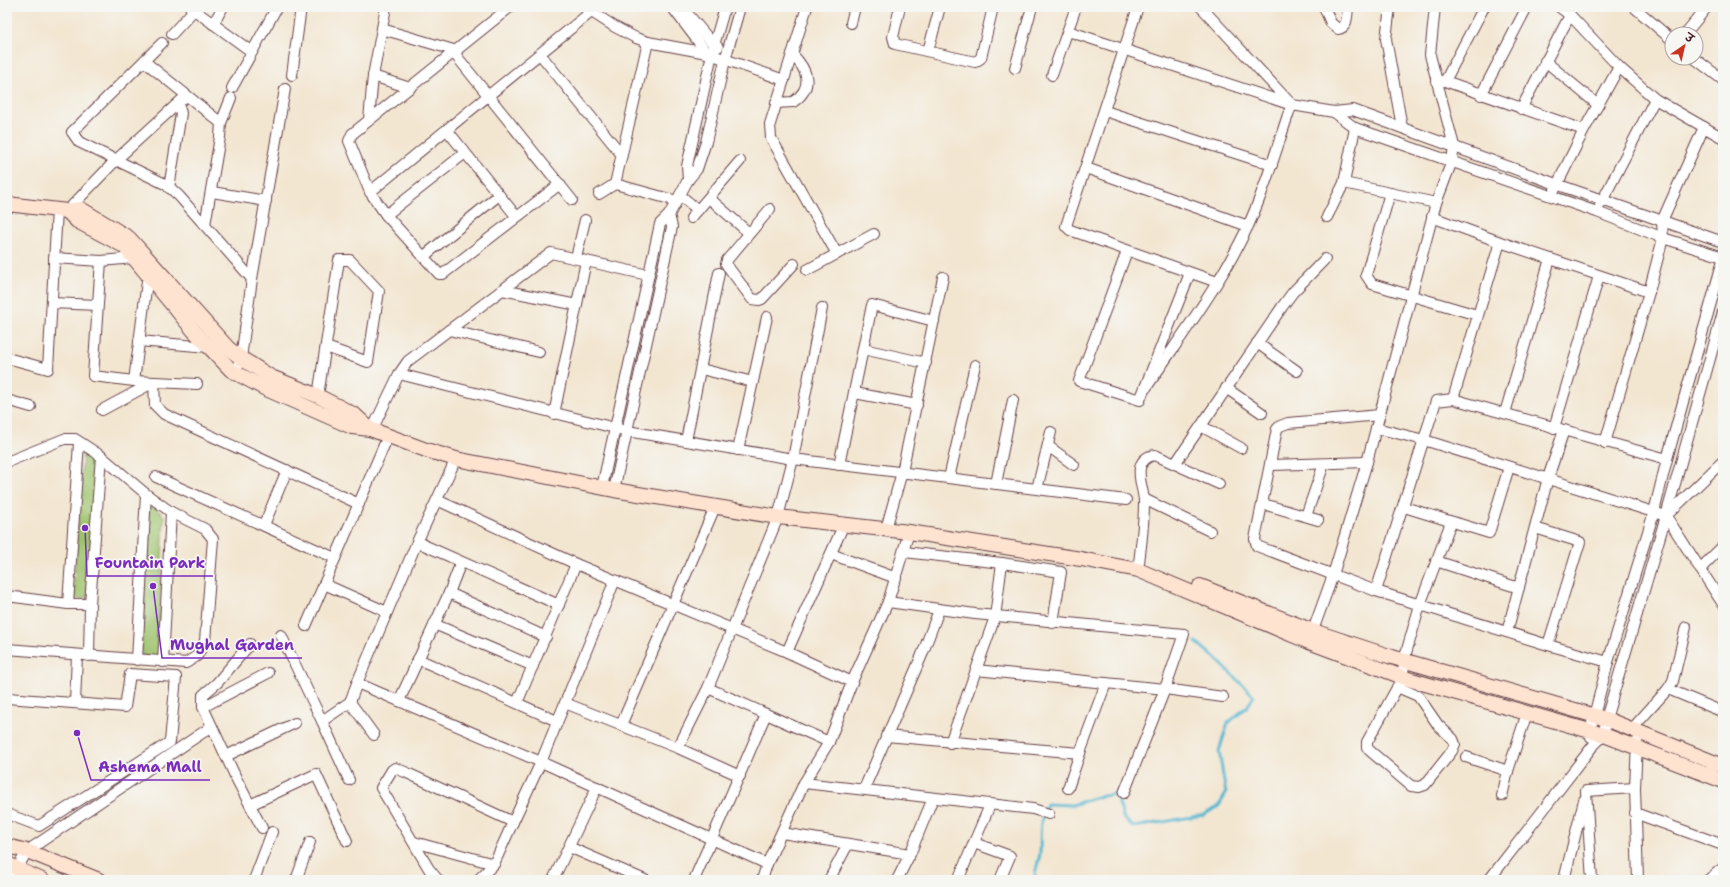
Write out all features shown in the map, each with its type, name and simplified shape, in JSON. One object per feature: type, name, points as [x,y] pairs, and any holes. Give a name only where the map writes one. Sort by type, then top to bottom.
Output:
[{"type":"street","points":[[214,24],[223,7]]},
{"type":"street","points":[[205,225],[212,192],[221,124],[232,93],[252,52],[277,7]]},
{"type":"street","points":[[292,75],[301,7]]},
{"type":"street","points":[[369,120],[374,76],[386,7]]},
{"type":"street","points":[[510,7],[352,134],[349,141],[370,192],[386,215],[436,273],[443,274],[516,216],[560,184]]},
{"type":"street","points":[[672,7],[711,51]]},
{"type":"street","points":[[682,7],[711,51]]},
{"type":"street","points":[[688,180],[687,166],[711,51],[725,7]]},
{"type":"street","points":[[608,489],[614,428],[660,224],[669,215],[688,180],[697,169],[706,142],[726,55],[740,7]]},
{"type":"street","points":[[807,7],[770,124],[771,138],[837,254]]},
{"type":"street","points":[[851,23],[855,7]]},
{"type":"street","points":[[900,7],[893,37],[896,44],[975,62],[981,58],[993,7]]},
{"type":"street","points":[[928,51],[940,7]]},
{"type":"street","points":[[1015,68],[1032,7]]},
{"type":"street","points":[[1052,75],[1076,7]]},
{"type":"street","points":[[1138,7],[1066,226],[1070,230],[1217,282]]},
{"type":"street","points":[[1324,7],[1331,23],[1338,29],[1342,29],[1347,20],[1348,7]]},
{"type":"street","points":[[1390,7],[1386,39],[1402,127]]},
{"type":"street","points":[[1311,636],[1333,574],[1367,462],[1432,217],[1452,161],[1454,146],[1440,81],[1430,54],[1435,7]]},
{"type":"street","points":[[1440,81],[1484,7]]},
{"type":"street","points":[[1481,95],[1527,7]]},
{"type":"street","points":[[1559,7],[1570,14],[1619,67],[1655,99],[1723,138]]},
{"type":"street","points":[[1634,7],[1664,33]]},
{"type":"street","points":[[1692,26],[1707,7]]},
{"type":"street","points":[[172,34],[192,8],[252,52]]},
{"type":"street","points":[[1203,8],[1292,104]]},
{"type":"street","points":[[370,192],[540,54],[587,10],[627,34],[648,42],[711,51],[726,55],[784,80]]},
{"type":"street","points":[[1521,109],[1570,14]]},
{"type":"street","points":[[382,29],[455,52],[488,96],[572,200]]},
{"type":"street","points":[[1068,31],[1292,104],[1331,112],[1353,110],[1556,184],[1723,242]]},
{"type":"street","points":[[600,194],[615,184],[648,42]]},
{"type":"street","points":[[162,43],[72,132],[79,142],[169,188],[179,196],[252,278]]},
{"type":"street","points":[[540,54],[622,155]]},
{"type":"street","points":[[776,103],[794,102],[801,94],[806,84],[807,76],[804,67],[792,54]]},
{"type":"street","points":[[144,61],[221,124]]},
{"type":"street","points":[[1545,61],[1598,105]]},
{"type":"street","points":[[1704,64],[1721,75]]},
{"type":"street","points":[[1552,197],[1556,184],[1619,67]]},
{"type":"street","points":[[374,76],[410,88]]},
{"type":"street","points":[[1440,81],[1584,130]]},
{"type":"street","points":[[235,372],[240,358],[252,278],[285,89]]},
{"type":"street","points":[[7,358],[48,369],[54,258],[62,211],[186,96]]},
{"type":"street","points":[[1597,212],[1602,199],[1655,99]]},
{"type":"street","points":[[169,188],[181,113],[178,104]]},
{"type":"street","points":[[1146,388],[1217,282],[1248,226],[1272,165],[1288,112],[1292,104]]},
{"type":"street","points":[[1105,111],[1272,165]]},
{"type":"street","points":[[1331,112],[1355,128],[1597,212],[1663,238],[1723,257]]},
{"type":"street","points":[[1604,443],[1663,238],[1662,221],[1704,127]]},
{"type":"street","points":[[1327,216],[1344,183],[1355,128]]},
{"type":"street","points":[[447,130],[516,216]]},
{"type":"street","points":[[386,215],[465,153]]},
{"type":"street","points":[[692,218],[740,161]]},
{"type":"street","points":[[1086,168],[1248,226]]},
{"type":"street","points":[[1344,183],[1436,203]]},
{"type":"street","points":[[615,184],[678,198],[698,210]]},
{"type":"street","points":[[212,192],[266,201]]},
{"type":"street","points":[[1390,193],[1366,275],[1372,284],[1477,315]]},
{"type":"street","points":[[423,257],[499,194]]},
{"type":"street","points":[[709,198],[750,233]]},
{"type":"street","points":[[7,204],[62,211],[82,210],[129,238],[228,348],[240,358],[271,377],[318,396],[355,414],[371,430]]},
{"type":"street","points":[[770,209],[726,263],[727,266],[752,299],[759,300],[762,299],[794,264]]},
{"type":"street","points":[[62,211],[117,242],[148,274],[208,347],[235,372],[264,388],[352,427],[371,430],[456,459],[608,489],[778,517],[909,532],[1081,559],[1114,561],[1134,565],[1311,636],[1400,682],[1418,696],[1438,724],[1453,739],[1455,744],[1452,751],[1425,785],[1419,787],[1412,786],[1367,747],[1367,742],[1400,682],[1404,660],[1420,605],[1451,522]]},
{"type":"street","points":[[608,489],[627,431],[672,227],[669,215]]},
{"type":"street","points":[[1432,217],[1500,242],[1648,292]]},
{"type":"street","points":[[576,258],[585,220]]},
{"type":"street","points":[[807,270],[874,234]]},
{"type":"street","points":[[1452,400],[1500,242]]},
{"type":"street","points":[[1127,251],[1079,381],[1140,400],[1190,273]]},
{"type":"street","points":[[371,430],[399,374],[408,361],[551,253],[648,275]]},
{"type":"street","points":[[54,258],[101,261],[134,258]]},
{"type":"street","points":[[1175,464],[1293,292],[1325,259]]},
{"type":"street","points":[[1505,413],[1550,259]]},
{"type":"street","points":[[318,396],[339,260],[350,260],[379,291],[368,362],[326,348]]},
{"type":"street","points":[[1604,735],[1600,718],[1608,662],[1654,512],[1667,459],[1723,260]]},
{"type":"street","points":[[101,261],[92,376],[134,381],[197,384]]},
{"type":"street","points":[[554,414],[586,261]]},
{"type":"street","points":[[686,441],[720,272]]},
{"type":"street","points":[[134,381],[148,274]]},
{"type":"street","points":[[1507,632],[1599,276]]},
{"type":"street","points":[[886,529],[902,472],[943,277]]},
{"type":"street","points":[[502,290],[577,305]]},
{"type":"street","points":[[52,303],[97,306]]},
{"type":"street","points":[[840,465],[872,305],[934,321]]},
{"type":"street","points":[[678,748],[708,688],[778,517],[792,459],[822,308]]},
{"type":"street","points":[[1592,747],[1590,731],[1600,718],[1666,516],[1723,315]]},
{"type":"street","points":[[738,450],[767,317]]},
{"type":"street","points":[[450,330],[539,352]]},
{"type":"street","points":[[139,341],[208,347]]},
{"type":"street","points":[[1257,344],[1297,370]]},
{"type":"street","points":[[863,349],[926,363]]},
{"type":"street","points":[[949,478],[975,365]]},
{"type":"street","points":[[700,369],[753,382]]},
{"type":"street","points":[[399,374],[554,414],[627,431],[792,459],[1126,500]]},
{"type":"street","points":[[102,410],[154,382]]},
{"type":"street","points":[[154,382],[155,404],[164,414],[359,504]]},
{"type":"street","points":[[1226,388],[1262,413]]},
{"type":"street","points":[[855,393],[917,405]]},
{"type":"street","points":[[7,400],[31,407]]},
{"type":"street","points":[[996,484],[1013,400]]},
{"type":"street","points":[[1376,591],[1404,507],[1436,401],[1452,400],[1505,413],[1604,443],[1667,459]]},
{"type":"street","points":[[1380,415],[1283,424],[1277,429],[1255,539],[1257,546],[1376,591],[1548,645],[1608,662]]},
{"type":"street","points":[[1201,426],[1240,448]]},
{"type":"street","points":[[1376,428],[1424,440],[1666,516],[1723,604]]},
{"type":"street","points":[[1037,489],[1051,432]]},
{"type":"street","points":[[306,626],[388,436]]},
{"type":"street","points":[[7,462],[64,439],[75,439],[79,444],[102,456],[146,494],[171,512],[205,530],[213,539],[205,642],[197,656],[186,663],[7,650]]},
{"type":"street","points":[[68,604],[79,444]]},
{"type":"street","points":[[1048,446],[1074,466]]},
{"type":"street","points":[[1134,565],[1143,526],[1144,499],[1140,470],[1142,462],[1146,457],[1155,455],[1219,484]]},
{"type":"street","points":[[89,656],[90,604],[102,456]]},
{"type":"street","points":[[322,721],[350,702],[417,542],[456,459]]},
{"type":"street","points":[[1666,516],[1723,461]]},
{"type":"street","points":[[1271,465],[1367,462]]},
{"type":"street","points":[[1306,516],[1324,464]]},
{"type":"street","points":[[1404,507],[1489,534],[1509,467]]},
{"type":"street","points":[[264,524],[287,470]]},
{"type":"street","points":[[156,477],[264,524],[336,558]]},
{"type":"street","points":[[137,660],[146,494]]},
{"type":"street","points":[[1144,499],[1210,531]]},
{"type":"street","points":[[437,500],[576,564],[787,652],[852,682]]},
{"type":"street","points":[[1263,504],[1318,520]]},
{"type":"street","points":[[621,725],[715,507]]},
{"type":"street","points":[[163,662],[171,512]]},
{"type":"street","points":[[787,652],[844,524]]},
{"type":"street","points":[[1535,528],[1580,542],[1548,645]]},
{"type":"street","points":[[762,880],[767,864],[804,783],[829,742],[852,682],[888,602],[909,532]]},
{"type":"street","points":[[417,542],[559,605]]},
{"type":"street","points":[[1700,570],[1723,546]]},
{"type":"street","points":[[904,552],[1002,563],[1060,572],[1053,623]]},
{"type":"street","points":[[831,554],[896,578]]},
{"type":"street","points":[[1436,561],[1519,588]]},
{"type":"street","points":[[399,701],[461,562]]},
{"type":"street","points":[[950,743],[995,617],[1002,563]]},
{"type":"street","points":[[517,703],[576,564]]},
{"type":"street","points":[[478,880],[494,864],[541,762],[615,580]]},
{"type":"street","points":[[324,584],[388,612]]},
{"type":"street","points":[[448,593],[546,637]]},
{"type":"street","points":[[7,596],[68,604],[90,604]]},
{"type":"street","points":[[888,602],[995,617],[1184,634],[1165,689],[1124,793]]},
{"type":"street","points":[[864,789],[922,655],[939,610]]},
{"type":"street","points":[[434,624],[533,666]]},
{"type":"street","points":[[1633,731],[1673,681],[1686,627]]},
{"type":"street","points":[[281,635],[349,780]]},
{"type":"street","points":[[1311,636],[1404,660],[1600,718],[1723,766]]},
{"type":"street","points":[[250,644],[217,683],[203,695],[203,707],[211,728],[262,828]]},
{"type":"street","points":[[75,704],[77,655]]},
{"type":"street","points":[[418,659],[557,721]]},
{"type":"street","points":[[976,670],[1165,689],[1223,697]]},
{"type":"street","points":[[203,707],[268,673]]},
{"type":"street","points":[[7,698],[125,707],[130,674],[176,678],[170,742],[39,826],[7,814]]},
{"type":"street","points":[[1400,682],[1527,713],[1604,735],[1723,781]]},
{"type":"street","points":[[357,683],[541,762],[767,864]]},
{"type":"street","points":[[1068,788],[1106,683]]},
{"type":"street","points":[[708,688],[829,742]]},
{"type":"street","points":[[1668,689],[1723,712]]},
{"type":"street","points":[[350,702],[374,735]]},
{"type":"street","points":[[564,704],[678,748],[740,776]]},
{"type":"street","points":[[1502,796],[1508,771],[1527,713]]},
{"type":"street","points":[[694,880],[766,714]]},
{"type":"street","points":[[226,756],[295,723]]},
{"type":"street","points":[[42,880],[10,868],[27,851],[211,728]]},
{"type":"street","points":[[1633,731],[1637,748],[1635,813],[1638,880]]},
{"type":"street","points":[[1489,880],[1592,747],[1604,735]]},
{"type":"street","points":[[886,736],[950,743],[1080,753]]},
{"type":"street","points":[[1466,757],[1508,771]]},
{"type":"street","points":[[438,880],[429,869],[381,788],[395,768],[513,822]]},
{"type":"street","points":[[250,805],[316,774],[347,841]]},
{"type":"street","points":[[804,783],[1033,809],[1049,814]]},
{"type":"street","points":[[553,880],[597,787]]},
{"type":"street","points":[[1586,791],[1635,788]]},
{"type":"street","points":[[1564,880],[1586,791]]},
{"type":"street","points":[[1586,791],[1592,880]]},
{"type":"street","points":[[897,880],[910,854],[933,798]]},
{"type":"street","points":[[958,880],[990,805]]},
{"type":"street","points":[[1635,813],[1723,845]]},
{"type":"street","points":[[254,880],[272,832]]},
{"type":"street","points":[[782,834],[910,854]]},
{"type":"street","points":[[296,880],[310,842]]},
{"type":"street","points":[[414,842],[494,864]]},
{"type":"street","points":[[974,843],[1010,856],[1000,880]]},
{"type":"street","points":[[828,880],[848,844]]},
{"type":"street","points":[[7,846],[27,851],[99,880]]},
{"type":"street","points":[[569,847],[645,880]]},
{"type":"street","points":[[1708,880],[1723,868]]},
{"type":"green space","points":[[83,449],[98,457],[87,598],[73,599]]},
{"type":"green space","points":[[149,502],[164,516],[158,658],[141,656]]},
{"type":"waterway","points":[[1035,880],[1035,873],[1040,853],[1041,822],[1047,804],[1072,805],[1097,797],[1116,794],[1124,819],[1134,827],[1203,815],[1218,807],[1226,794],[1219,751],[1228,723],[1247,707],[1254,696],[1214,657],[1196,642]]},
{"type":"place","name":"Fountain Park","points":[[85,528]]},
{"type":"place","name":"Mughal Garden","points":[[153,586]]},
{"type":"place","name":"Ashema Mall","points":[[77,733]]}]
